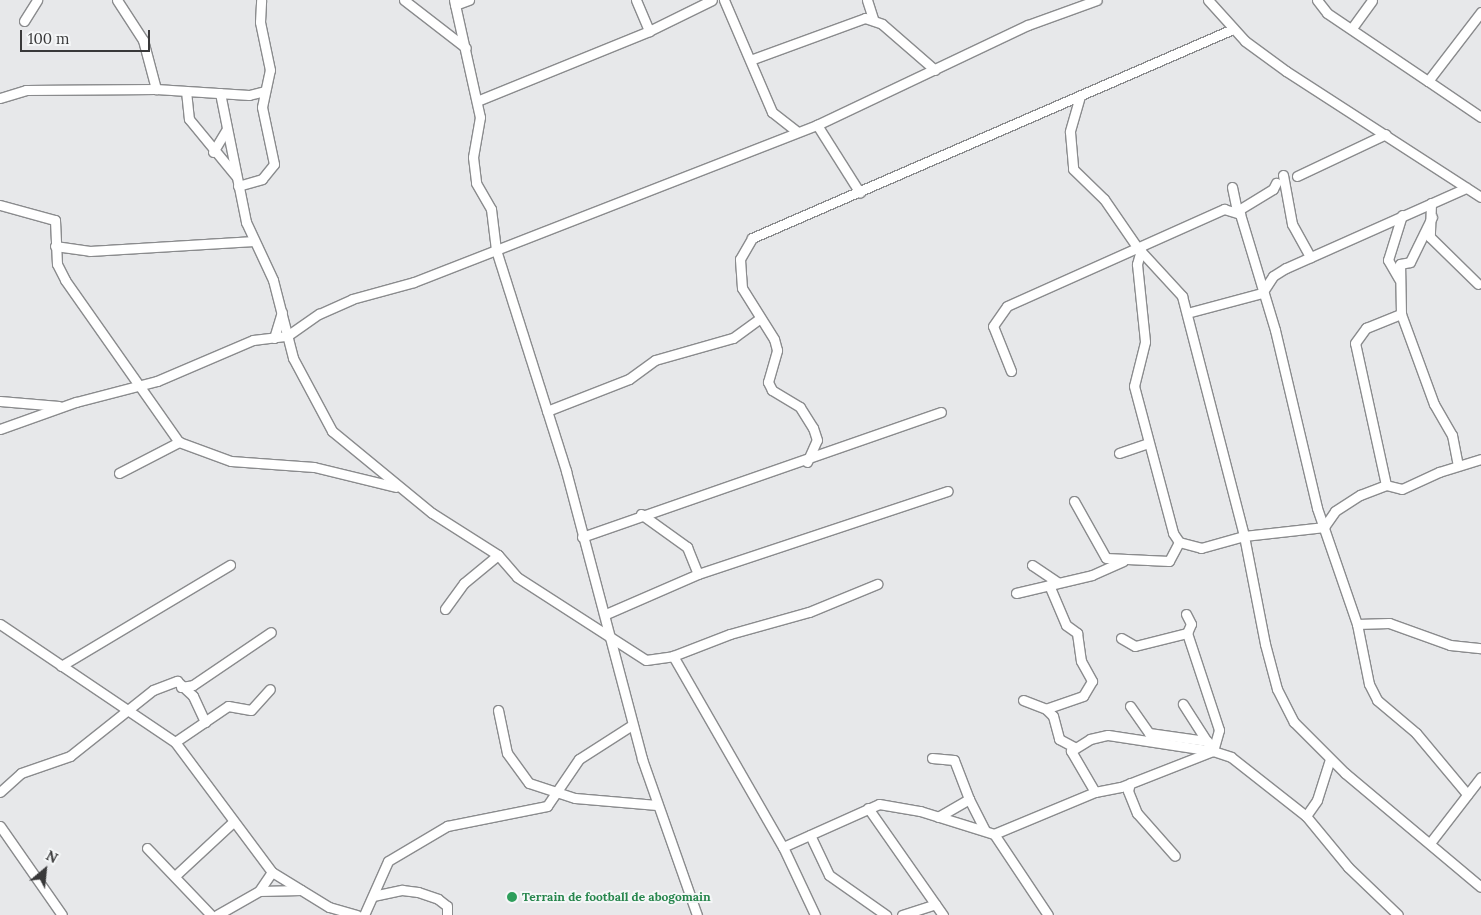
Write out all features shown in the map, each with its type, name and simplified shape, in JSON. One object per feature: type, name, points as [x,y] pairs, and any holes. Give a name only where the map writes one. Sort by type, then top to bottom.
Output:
[{"type":"street","points":[[24,22],[37,0]]},
{"type":"street","points":[[117,0],[143,40],[156,89]]},
{"type":"street","points":[[237,181],[262,178],[274,164],[262,107],[270,70],[260,22],[261,0]]},
{"type":"street","points":[[404,0],[466,48]]},
{"type":"street","points":[[470,0],[454,3],[477,100],[476,183],[491,209],[496,250],[547,411],[606,614],[610,638],[632,725],[657,805],[697,915]]},
{"type":"street","points":[[636,0],[649,31]]},
{"type":"street","points":[[477,100],[649,31],[712,0]]},
{"type":"street","points":[[724,0],[753,59],[775,117],[796,131]]},
{"type":"street","points":[[867,0],[873,19]]},
{"type":"street","points":[[0,429],[62,406],[138,387],[236,346],[286,336],[318,314],[352,299],[414,282],[796,131],[817,125],[1028,25],[1097,0]]},
{"type":"street","points":[[1208,0],[1233,29],[1286,71],[1481,197]]},
{"type":"street","points":[[1316,0],[1327,13],[1352,28],[1481,117]]},
{"type":"street","points":[[1352,28],[1372,0]]},
{"type":"street","points":[[1428,81],[1481,12]]},
{"type":"street","points":[[753,59],[865,18],[873,19],[935,70]]},
{"type":"street","points":[[808,462],[817,440],[813,428],[800,407],[772,390],[769,375],[777,350],[759,318],[740,276],[740,259],[752,238],[860,193],[1233,29]]},
{"type":"street","points":[[0,98],[26,90],[156,89],[220,93],[266,91]]},
{"type":"street","points":[[186,91],[189,119],[212,152],[237,181]]},
{"type":"street","points":[[220,93],[237,181],[254,241],[273,280],[293,358],[332,431],[399,487],[498,555],[517,577],[646,660],[673,656],[730,634],[810,612],[877,584]]},
{"type":"street","points":[[1080,96],[1072,115],[1073,169],[1104,198],[1139,248],[1167,275],[1187,313],[1244,536],[1278,689],[1294,722],[1330,759],[1481,887]]},
{"type":"street","points":[[1060,104],[1072,115]]},
{"type":"street","points":[[817,125],[860,193]]},
{"type":"street","points":[[212,152],[226,130]]},
{"type":"street","points":[[1297,176],[1386,134]]},
{"type":"street","points":[[1282,175],[1292,224],[1310,257]]},
{"type":"street","points":[[1012,371],[999,346],[996,317],[1023,297],[1139,248],[1224,208],[1237,211],[1273,189],[1276,183]]},
{"type":"street","points":[[1232,187],[1324,527],[1356,624],[1369,684],[1377,700],[1416,733],[1467,794]]},
{"type":"street","points":[[1187,313],[1262,293],[1273,276],[1402,215],[1466,188]]},
{"type":"street","points":[[1431,202],[1430,237],[1478,284]]},
{"type":"street","points":[[0,205],[55,220],[55,246],[65,280],[111,342],[138,387],[179,442],[232,461],[314,467],[399,487]]},
{"type":"street","points":[[1399,279],[1388,260],[1402,215]]},
{"type":"street","points":[[1432,217],[1410,262],[1400,264],[1401,314],[1434,404],[1452,436],[1458,464]]},
{"type":"street","points":[[55,246],[90,251],[254,241]]},
{"type":"street","points":[[1074,501],[1106,558],[1124,561],[1170,561],[1180,542],[1148,443],[1134,386],[1145,342],[1137,264],[1139,248]]},
{"type":"street","points":[[1256,271],[1273,276]]},
{"type":"street","points":[[274,338],[282,312]]},
{"type":"street","points":[[1386,485],[1355,343],[1366,328],[1401,314]]},
{"type":"street","points":[[547,411],[629,379],[655,360],[733,338],[759,318]]},
{"type":"street","points":[[0,401],[62,406]]},
{"type":"street","points":[[582,536],[641,514],[808,462],[941,412]]},
{"type":"street","points":[[119,473],[179,442]]},
{"type":"street","points":[[1119,453],[1148,443]]},
{"type":"street","points":[[1180,542],[1200,548],[1244,536],[1324,527],[1335,511],[1386,485],[1402,489],[1458,464],[1481,460]]},
{"type":"street","points":[[606,614],[698,574],[948,491]]},
{"type":"street","points":[[641,514],[688,547],[698,574]]},
{"type":"street","points":[[445,610],[464,583],[498,555]]},
{"type":"street","points":[[1016,593],[1092,574],[1124,561]]},
{"type":"street","points":[[61,666],[230,565]]},
{"type":"street","points":[[1032,565],[1053,584],[1066,625],[1077,633],[1082,661],[1092,681],[1083,696],[1046,709]]},
{"type":"street","points":[[1186,614],[1191,624],[1187,633],[1219,730],[1213,751]]},
{"type":"street","points":[[1356,624],[1389,623],[1450,645],[1481,648]]},
{"type":"street","points":[[0,624],[174,742],[272,872],[329,907],[358,915]]},
{"type":"street","points":[[181,687],[193,685],[271,632]]},
{"type":"street","points":[[1121,638],[1135,646],[1187,633]]},
{"type":"street","points":[[673,656],[783,847],[815,915]]},
{"type":"street","points":[[0,792],[21,772],[70,756],[153,690],[177,681],[181,687],[193,696],[205,722]]},
{"type":"street","points":[[174,742],[228,706],[251,710],[270,690]]},
{"type":"street","points":[[1023,700],[1046,709],[1053,716],[1059,740],[1074,747],[1108,735],[1213,751],[1231,757],[1306,816],[1348,867],[1398,915]]},
{"type":"street","points":[[1183,704],[1213,751]]},
{"type":"street","points":[[1130,706],[1149,733],[1207,741]]},
{"type":"street","points":[[498,710],[511,761],[529,783],[559,793],[657,805]]},
{"type":"street","points":[[364,915],[388,861],[448,826],[532,811],[547,806],[559,793],[579,759],[632,725]]},
{"type":"street","points":[[1074,747],[1078,766],[1095,792]]},
{"type":"street","points":[[994,834],[1095,792],[1130,783],[1213,751]]},
{"type":"street","points":[[932,758],[954,760],[969,799],[985,830]]},
{"type":"street","points":[[1306,816],[1317,800],[1330,759]]},
{"type":"street","points":[[1430,842],[1481,777]]},
{"type":"street","points":[[1130,783],[1128,791],[1137,813],[1176,856]]},
{"type":"street","points":[[938,817],[969,799]]},
{"type":"street","points":[[783,847],[868,808],[892,805],[994,834],[1048,915]]},
{"type":"street","points":[[868,808],[943,915]]},
{"type":"street","points":[[176,876],[233,822]]},
{"type":"street","points":[[0,826],[62,915]]},
{"type":"street","points":[[810,835],[829,874],[886,915]]},
{"type":"street","points":[[146,848],[176,876],[211,915]]},
{"type":"street","points":[[217,915],[259,891],[272,872]]},
{"type":"street","points":[[259,891],[301,890]]},
{"type":"street","points":[[373,896],[402,890],[418,892],[438,899],[447,906],[447,915]]},
{"type":"street","points":[[902,915],[934,904]]},
{"type":"street","points":[[324,915],[329,907]]},
{"type":"place","name":"Terrain de football de abogomain","points":[[512,897]]}]
